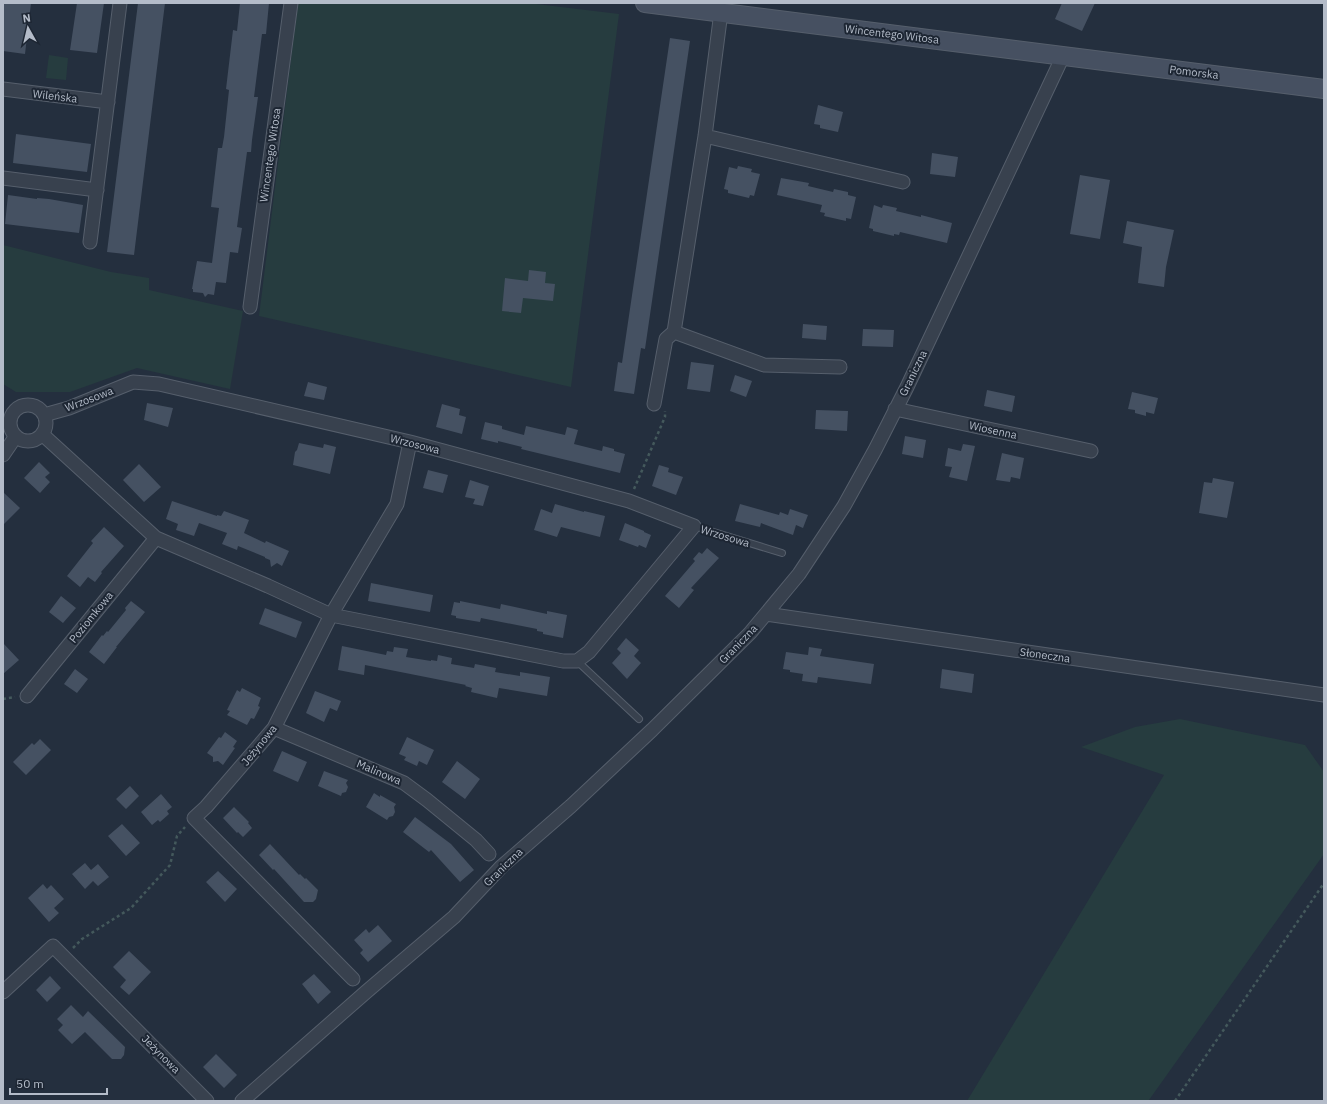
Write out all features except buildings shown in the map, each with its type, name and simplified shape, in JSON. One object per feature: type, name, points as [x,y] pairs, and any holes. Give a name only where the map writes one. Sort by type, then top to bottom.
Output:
[{"type":"street","points":[[90,242],[120,3]]},
{"type":"street","name":"Wincentego Witosa","points":[[250,307],[291,3]]},
{"type":"street","name":"Wincentego Witosa","points":[[645,3],[1063,56]]},
{"type":"street","points":[[660,407],[666,339],[674,332],[705,136],[721,12]]},
{"type":"street","name":"Pomorska","points":[[1063,56],[1324,89]]},
{"type":"street","name":"Graniczna","points":[[242,1101],[454,917],[501,868],[571,806],[652,730],[750,633],[799,574],[844,506],[875,450],[1063,56]]},
{"type":"street","name":"Wileńska","points":[[3,89],[108,102]]},
{"type":"street","points":[[705,136],[903,182]]},
{"type":"street","points":[[3,178],[97,190]]},
{"type":"street","points":[[674,332],[764,365],[840,367]]},
{"type":"street","name":"Wrzosowa","points":[[44,415],[68,408],[133,382],[159,384],[410,442],[629,501],[694,526]]},
{"type":"street","points":[[25,404],[36,406],[44,415],[46,425],[42,434],[37,438],[26,441],[16,436],[12,432],[10,426],[9,407],[25,404]]},
{"type":"street","name":"Wiosenna","points":[[895,409],[1091,450]]},
{"type":"street","points":[[42,434],[156,538],[331,615],[563,661],[577,661],[589,652],[694,526]]},
{"type":"street","points":[[3,455],[16,436]]},
{"type":"street","name":"Jeżynowa","points":[[194,818],[206,807],[274,728],[331,615],[397,504],[410,442]]},
{"type":"street","name":"Poziomkowa","points":[[27,696],[156,538]]},
{"type":"street","name":"Słoneczna","points":[[766,614],[1324,695]]},
{"type":"street","name":"Malinowa","points":[[274,728],[404,783],[476,840],[489,854]]},
{"type":"street","points":[[194,818],[353,979]]},
{"type":"street","name":"Jeżynowa","points":[[3,992],[53,946],[207,1101]]},
{"type":"lane","name":"Wrzosowa","points":[[694,526],[782,553]]},
{"type":"lane","points":[[577,661],[639,719]]},
{"type":"path","points":[[629,501],[665,417],[660,407]]},
{"type":"path","points":[[64,956],[82,939],[131,908],[170,865],[177,836],[194,818]]},
{"type":"path","points":[[1175,1101],[1324,883]]},
{"type":"green space","points":[[298,3],[528,3],[619,14],[571,387],[259,316]]},
{"type":"green space","points":[[49,55],[68,58],[66,80],[46,78]]},
{"type":"green space","points":[[3,245],[111,272],[149,278],[149,290],[243,311],[230,389],[137,368],[70,392],[16,392],[3,384]]},
{"type":"green space","points":[[1180,719],[1305,745],[1324,772],[1324,854],[1149,1100],[1150,1101],[967,1101],[1164,775],[1081,747],[1135,727]]}]
